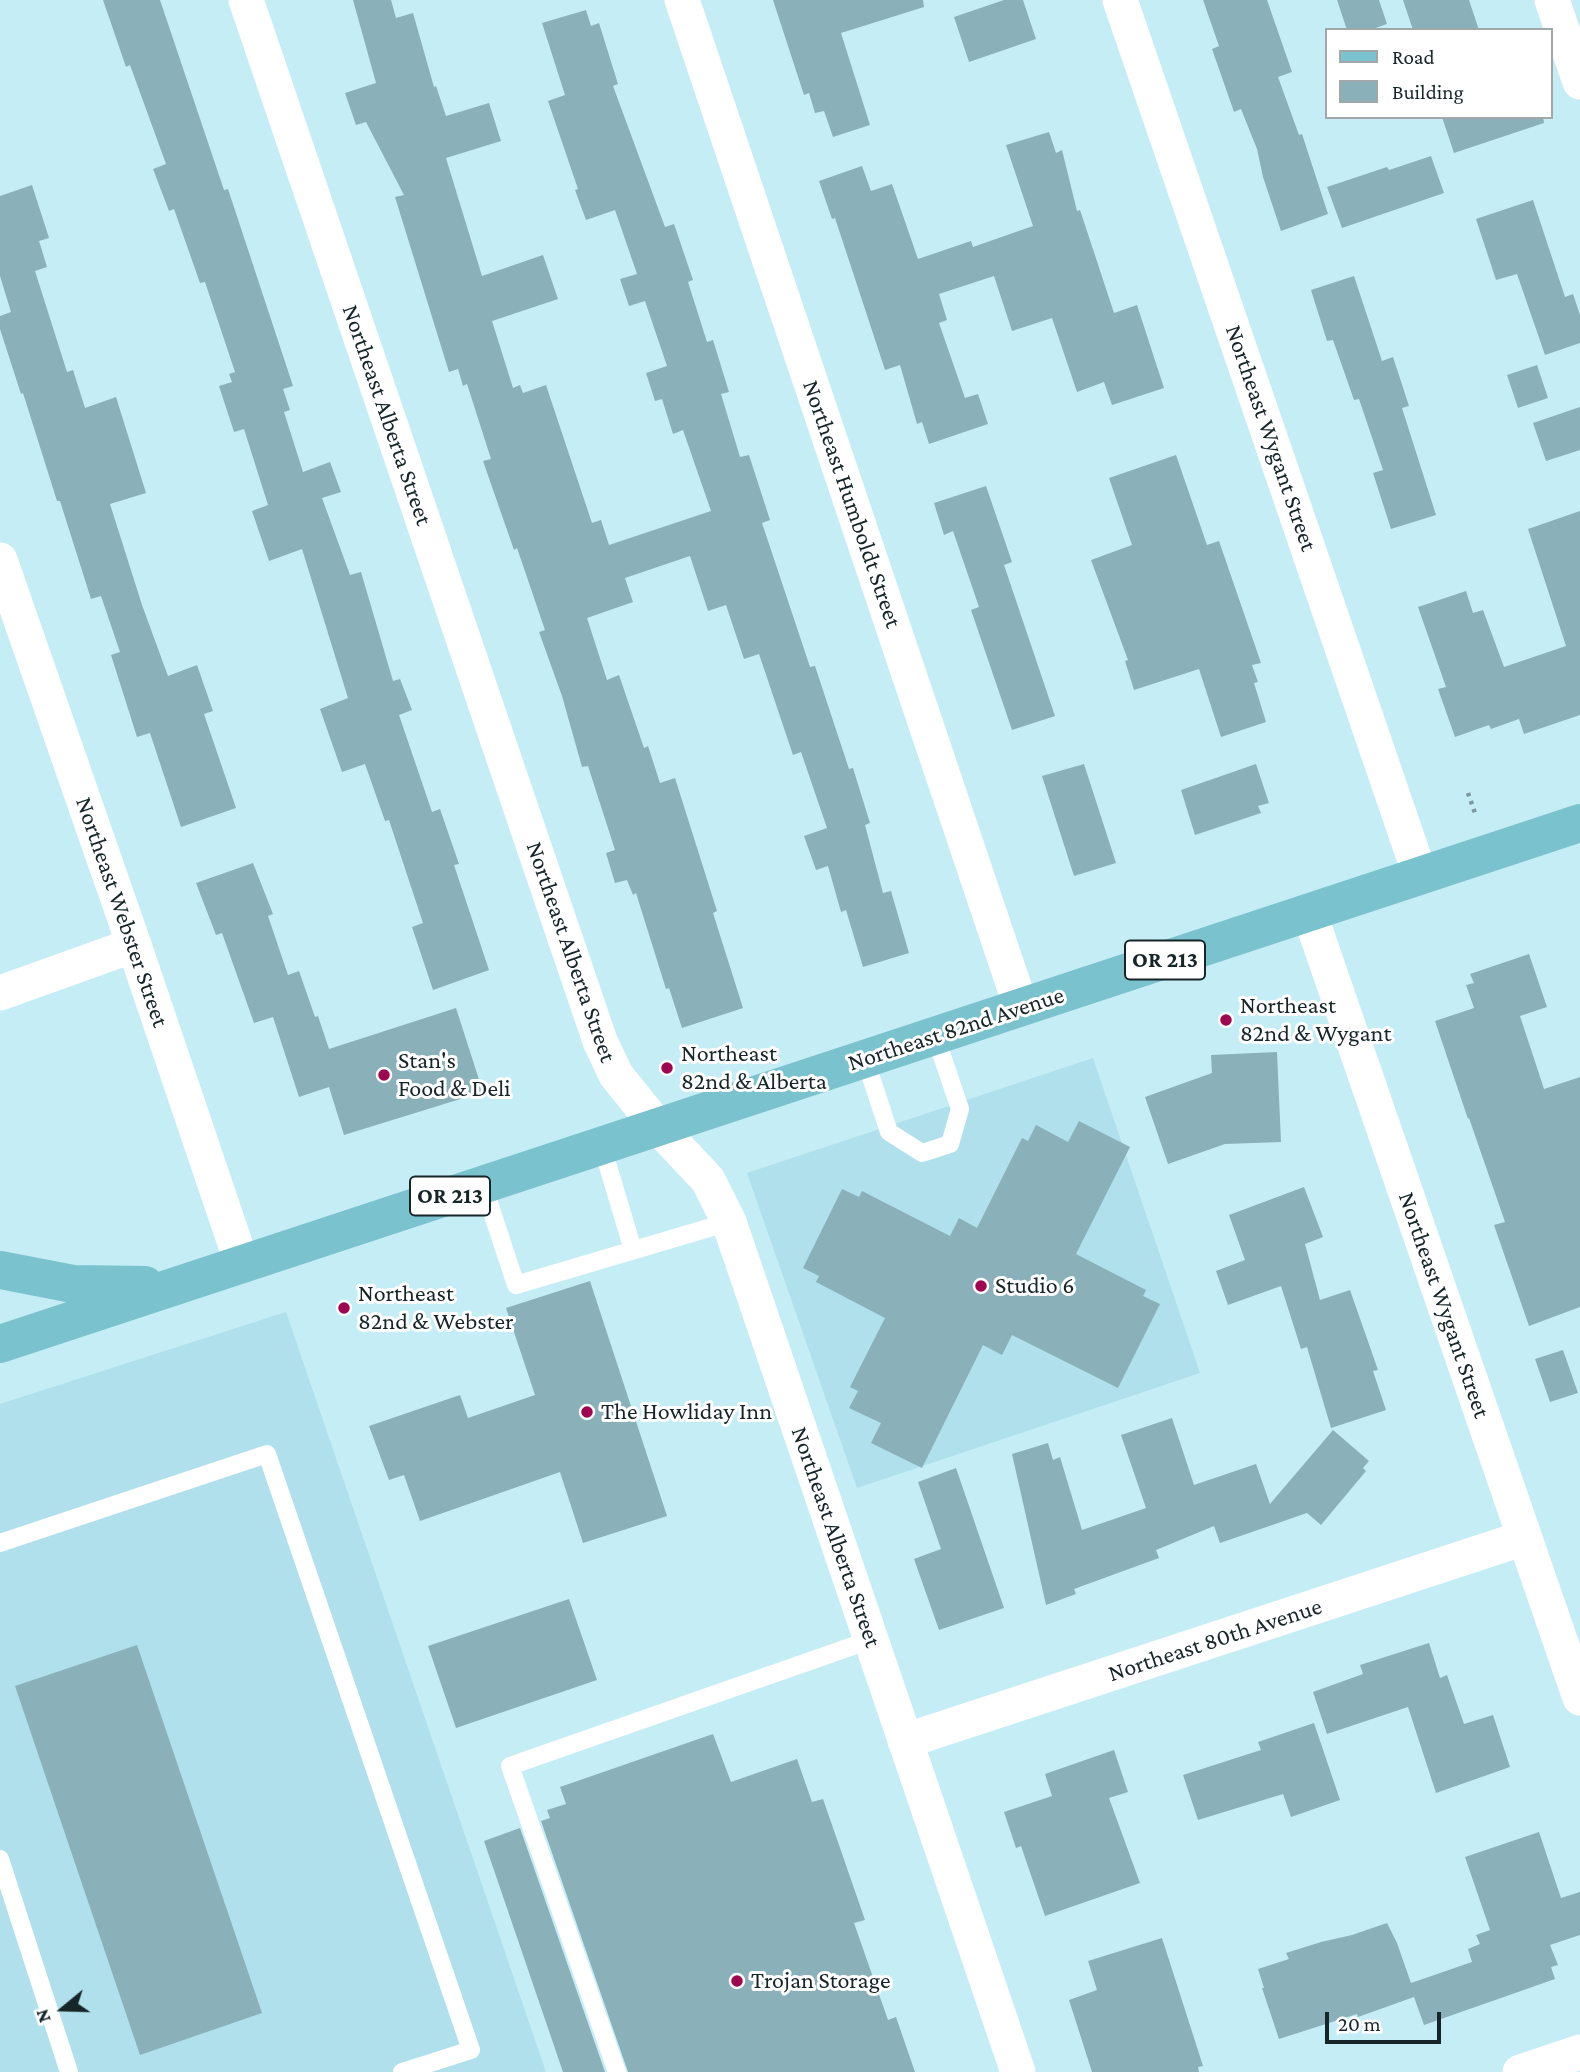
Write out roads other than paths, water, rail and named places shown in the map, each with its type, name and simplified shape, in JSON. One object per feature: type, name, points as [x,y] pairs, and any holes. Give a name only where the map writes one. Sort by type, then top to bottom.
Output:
[{"type":"main road","name":"Northeast 82nd Avenue","points":[[3,1341],[1580,823]]},
{"type":"main road","name":"Northeast 82nd Avenue","points":[[0,1270],[73,1283],[172,1287]]},
{"type":"street","name":"Northeast Alberta Street","points":[[246,0],[600,1041],[615,1075],[658,1127],[708,1180],[729,1222],[1018,2072]]},
{"type":"street","name":"Northeast Humboldt Street","points":[[682,0],[1021,1007]]},
{"type":"street","name":"Northeast Wygant Street","points":[[1120,0],[1420,875]]},
{"type":"street","points":[[1552,0],[1580,82]]},
{"type":"street","name":"Northeast Webster Street","points":[[0,560],[242,1264]]},
{"type":"street","name":"Northeast Wygant Street","points":[[1309,912],[1580,1698]]},
{"type":"street","points":[[0,993],[134,945]]},
{"type":"street","name":"Northeast 80th Avenue","points":[[905,1741],[1524,1538]]},
{"type":"street","points":[[1520,2072],[1580,2052]]},
{"type":"lane","points":[[865,1059],[889,1132],[922,1153],[950,1144],[960,1109],[935,1035]]},
{"type":"lane","points":[[602,1146],[633,1250]]},
{"type":"lane","points":[[483,1185],[516,1284],[729,1222]]},
{"type":"lane","points":[[0,1543],[267,1454],[471,2050],[402,2072]]},
{"type":"lane","points":[[617,2072],[510,1766],[870,1640]]},
{"type":"lane","points":[[0,1859],[69,2072]]},
{"type":"place","name":"Northeast 82nd & Wygant","points":[[1226,1020]]},
{"type":"place","name":"Northeast 82nd & Alberta","points":[[667,1068]]},
{"type":"place","name":"Stan's Food & Deli","points":[[384,1075]]},
{"type":"place","name":"Studio 6","points":[[981,1286]]},
{"type":"place","name":"Northeast 82nd & Webster","points":[[344,1308]]},
{"type":"place","name":"The Howliday Inn","points":[[587,1412]]},
{"type":"place","name":"Trojan Storage","points":[[737,1981]]}]
